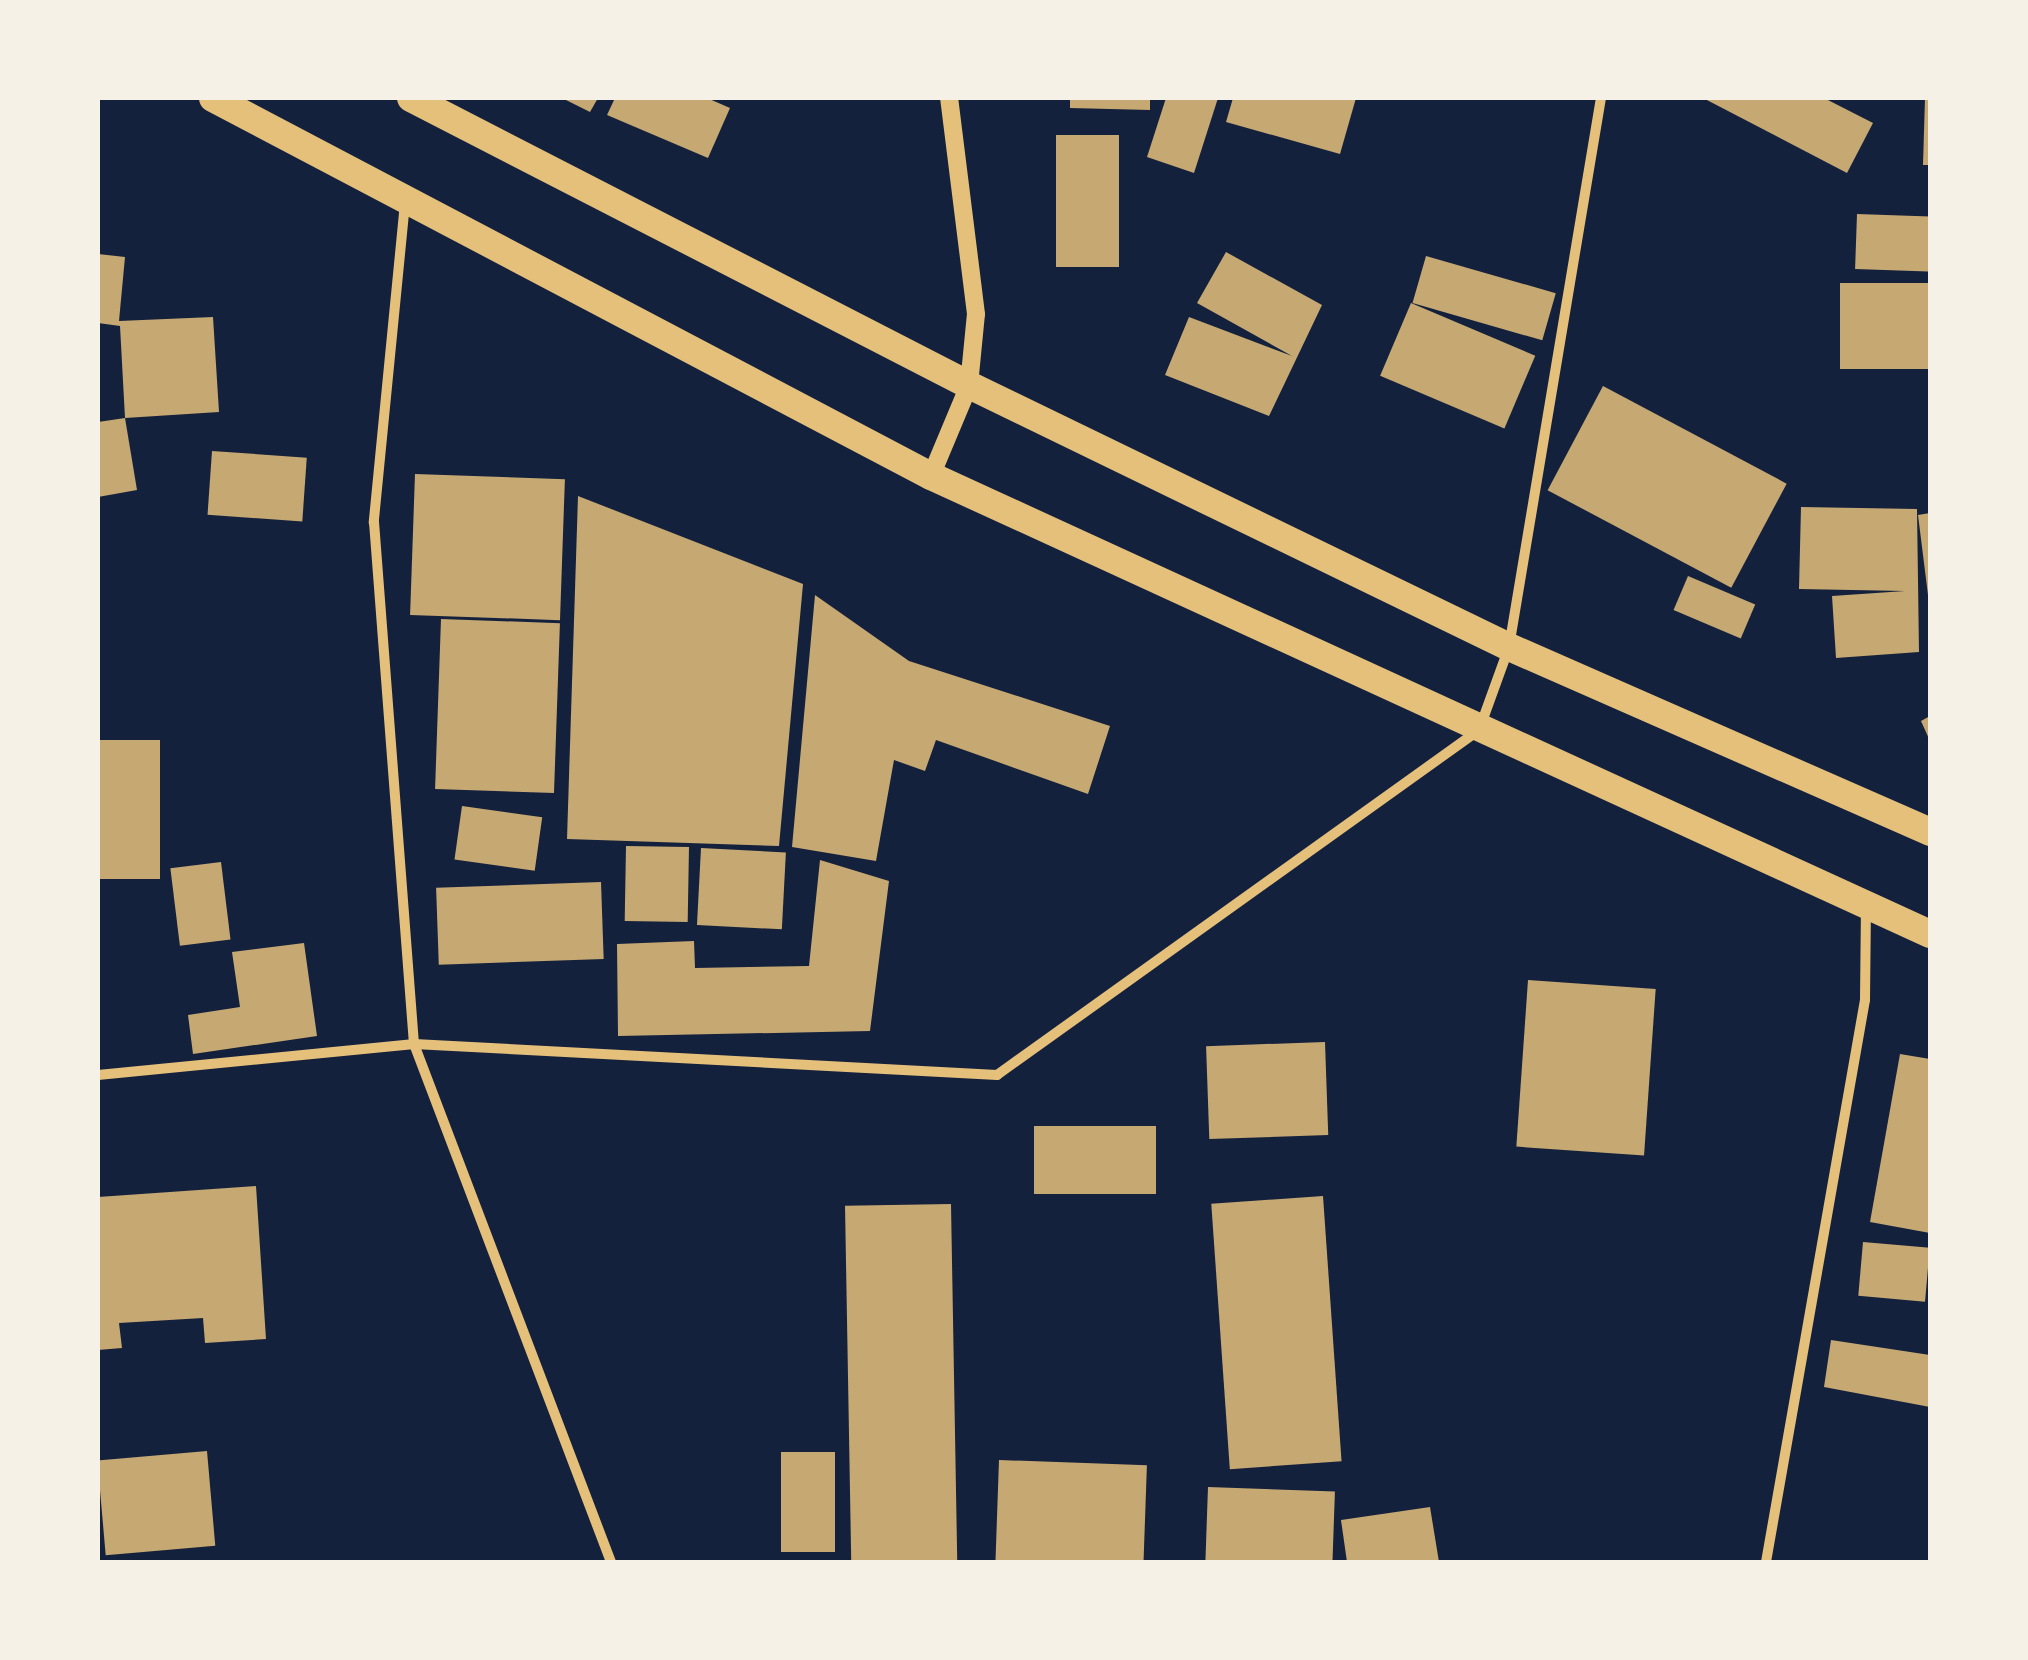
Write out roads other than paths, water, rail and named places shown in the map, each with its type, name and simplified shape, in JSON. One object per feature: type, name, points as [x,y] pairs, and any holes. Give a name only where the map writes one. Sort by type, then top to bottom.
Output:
[{"type":"highway","points":[[213,98],[931,476],[1930,934]]},
{"type":"highway","points":[[411,98],[969,385],[1510,647],[1930,832]]},
{"type":"street","points":[[931,476],[969,385],[976,314],[949,98]]},
{"type":"street","points":[[98,1075],[414,1044],[997,1074],[1478,730],[1510,647],[1600,98]]},
{"type":"street","points":[[405,202],[374,522],[414,1044],[611,1562]]},
{"type":"street","points":[[1766,1562],[1866,1000],[1866,905]]}]
